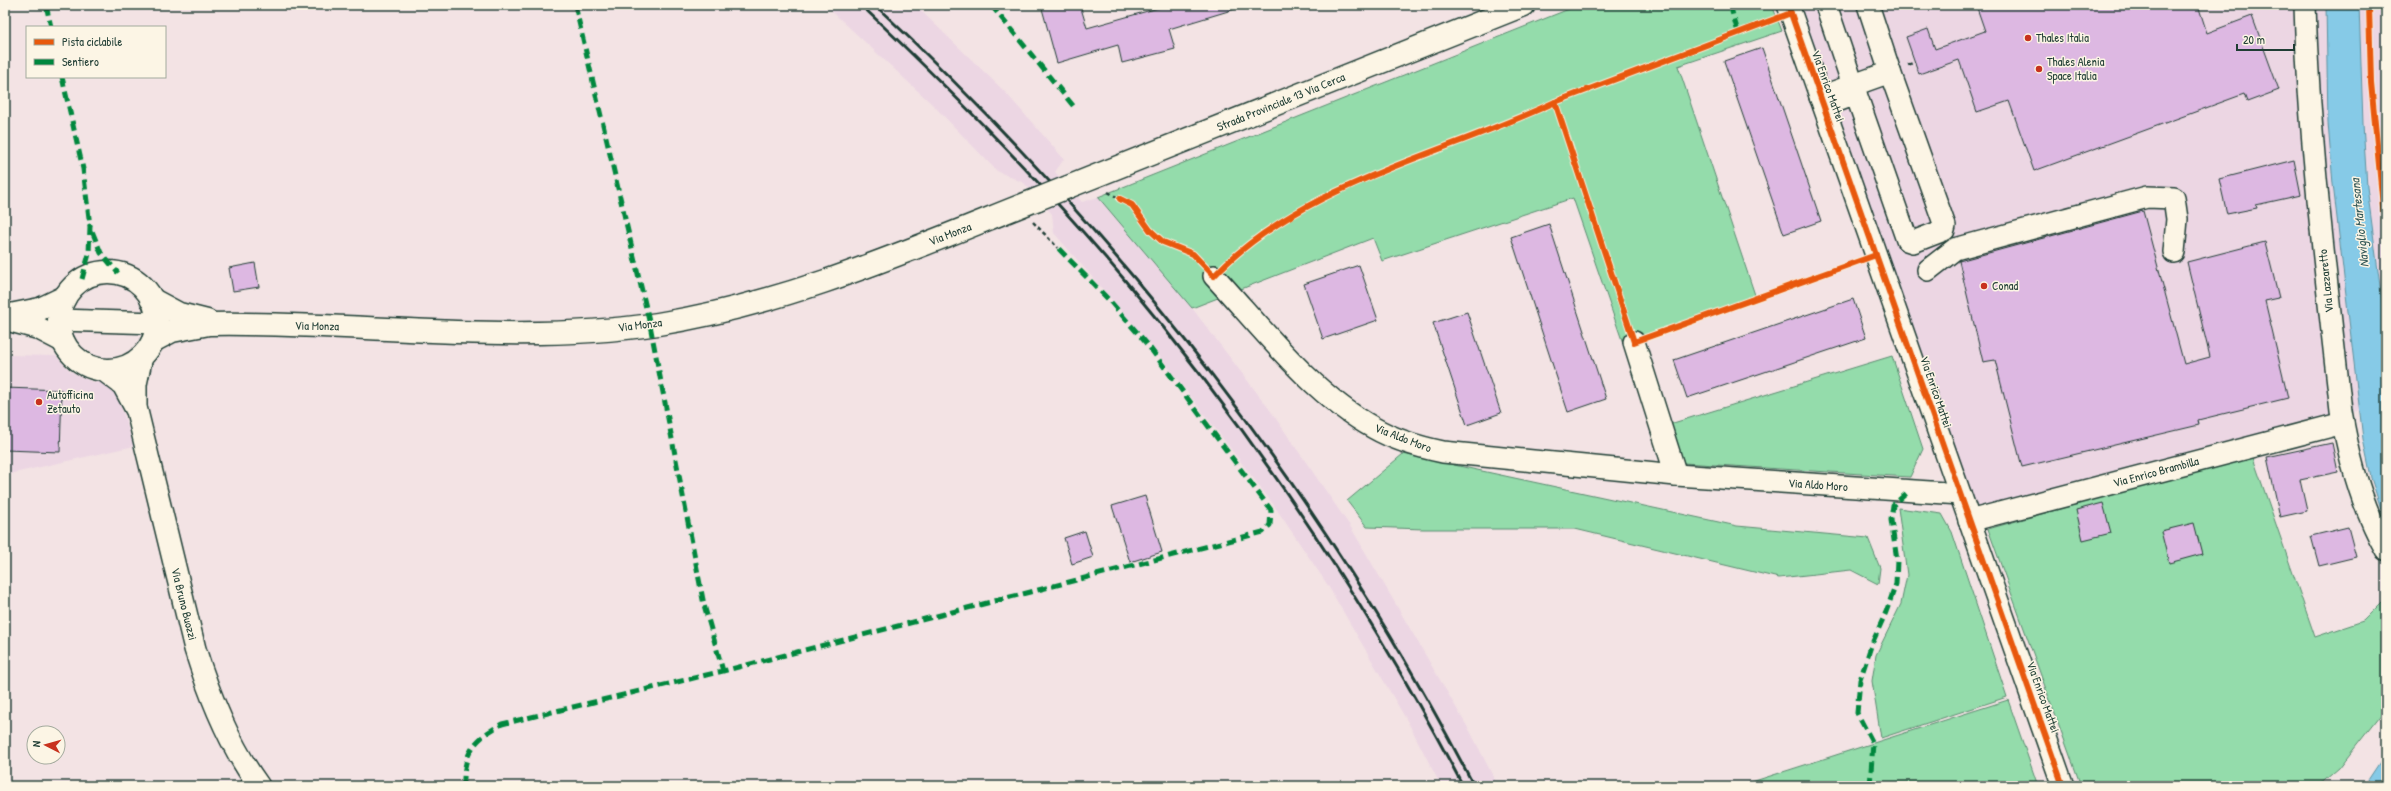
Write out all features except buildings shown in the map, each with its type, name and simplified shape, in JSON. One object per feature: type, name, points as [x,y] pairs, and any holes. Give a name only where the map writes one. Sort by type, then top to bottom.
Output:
[{"type":"main road","name":"Strada Provinciale 13 Via Cerca","points":[[1034,208],[1068,187],[1524,5]]},
{"type":"main road","name":"Via Monza","points":[[5,317],[42,330],[61,330],[68,351],[81,363],[103,370],[121,368],[151,340],[166,333],[184,328],[222,324],[546,332],[657,324],[742,307],[794,293],[1034,208]]},
{"type":"main road","name":"Via Monza","points":[[5,317],[40,309],[65,296],[82,279],[106,272],[130,277],[144,289],[151,299],[184,316],[222,324]]},
{"type":"main road","points":[[61,330],[65,296]]},
{"type":"main road","name":"Via Monza","points":[[151,299],[151,340]]},
{"type":"street","name":"Via Enrico Mattei","points":[[1788,5],[2063,786]]},
{"type":"street","points":[[1826,5],[1854,90],[1907,240],[1912,242],[1944,230],[1945,226],[1890,72],[1868,5]]},
{"type":"street","name":"Via Lazzaretto","points":[[2305,5],[2308,88],[2316,180],[2343,423],[2364,502],[2386,550]]},
{"type":"street","points":[[1822,101],[1854,90],[1890,72]]},
{"type":"street","points":[[1928,270],[1955,249],[2147,197],[2174,198],[2177,219],[2174,252]]},
{"type":"street","name":"Via Aldo Moro","points":[[1214,276],[1327,395],[1344,409],[1384,433],[1424,448],[1443,452],[1676,475],[1960,494]]},
{"type":"street","points":[[61,330],[151,340]]},
{"type":"street","name":"Via Bruno Buozzi","points":[[151,340],[136,384],[137,411],[195,649],[206,686],[232,741],[259,786]]},
{"type":"street","points":[[1634,342],[1676,475]]},
{"type":"street","name":"Via Bruno Buozzi","points":[[103,370],[123,385],[137,411]]},
{"type":"street","name":"Via Enrico Brambilla","points":[[1969,521],[2343,423]]},
{"type":"path","points":[[1034,208],[1058,248]]},
{"type":"shaded area","points":[[825,5],[915,5],[1005,92],[1064,159],[1055,172],[1082,202],[1098,197],[1192,308],[1270,410],[1350,526],[1471,733],[1498,786],[1441,786],[1409,724],[1327,584],[1273,504],[1152,346],[1054,233],[1052,214],[1024,183],[997,171],[933,105]]},
{"type":"shaded area","points":[[1797,5],[2386,5],[2386,437],[2367,408],[1978,512]]},
{"type":"shaded area","points":[[5,355],[56,356],[70,371],[81,377],[93,382],[113,383],[134,446],[5,475]]},
{"type":"green space","points":[[1579,5],[1772,5],[1782,31],[1678,66],[1756,298],[1624,346],[1573,198],[1382,261],[1373,238],[1192,308],[1098,197]]},
{"type":"green space","points":[[1892,356],[1923,449],[1910,477],[1684,463],[1670,424]]},
{"type":"green space","points":[[1403,454],[1737,526],[1868,538],[1880,568],[1878,584],[1851,570],[1779,578],[1575,529],[1423,529],[1367,527],[1347,501]]},
{"type":"green space","points":[[2252,455],[2315,637],[2363,621],[2386,598],[2386,708],[2339,768],[2318,786],[2081,786],[1988,529]]},
{"type":"green space","points":[[1898,508],[1942,514],[1952,532],[2007,697],[1881,738],[1872,681],[1876,655],[1901,604],[1907,575]]},
{"type":"green space","points":[[2008,700],[2038,786],[1739,786]]},
{"type":"water","name":"Naviglio Martesana","points":[[2326,5],[2359,5],[2363,124],[2367,187],[2386,332],[2386,524],[2371,478],[2363,439],[2333,184],[2328,123]]},
{"type":"water","points":[[2386,753],[2386,786],[2364,786]]},
{"type":"railway","points":[[861,5],[963,104],[1028,172],[1092,242],[1171,337],[1263,460],[1348,587],[1388,652],[1463,786]]},
{"type":"railway","points":[[875,5],[964,92],[1050,182],[1131,274],[1208,370],[1281,468],[1350,570],[1414,676],[1474,786]]},
{"type":"marked path","points":[[46,5],[51,26]]},
{"type":"marked path","points":[[575,5],[650,325],[704,605],[723,671]]},
{"type":"marked path","points":[[991,5],[1075,108]]},
{"type":"marked path","points":[[1730,5],[1738,32]]},
{"type":"marked path","points":[[62,78],[83,169],[90,226]]},
{"type":"marked path","points":[[82,279],[89,254],[90,226],[101,253],[118,273]]},
{"type":"marked path","points":[[464,786],[466,764],[472,748],[484,735],[502,724],[723,671],[1263,532],[1270,525],[1271,510],[1147,344],[1109,300],[1058,248]]},
{"type":"marked path","points":[[1870,786],[1873,743],[1857,713],[1860,680],[1871,646],[1896,584],[1897,560],[1891,520],[1893,505],[1908,492]]},
{"type":"cycle path","points":[[1788,5],[2063,786]]},
{"type":"cycle path","points":[[2369,5],[2371,82],[2386,238]]},
{"type":"cycle path","points":[[1120,199],[1132,205],[1150,230],[1163,242],[1193,254],[1214,276],[1249,245],[1288,218],[1330,195],[1375,174],[1512,121],[1555,102],[1791,13]]},
{"type":"cycle path","points":[[1555,102],[1634,342],[1876,255]]},
{"type":"place","name":"Thales Italia","points":[[2028,38]]},
{"type":"place","name":"Thales Alenia Space Italia","points":[[2039,69]]},
{"type":"place","name":"Conad","points":[[1984,286]]},
{"type":"place","name":"Autofficina Zetauto","points":[[39,402]]}]
